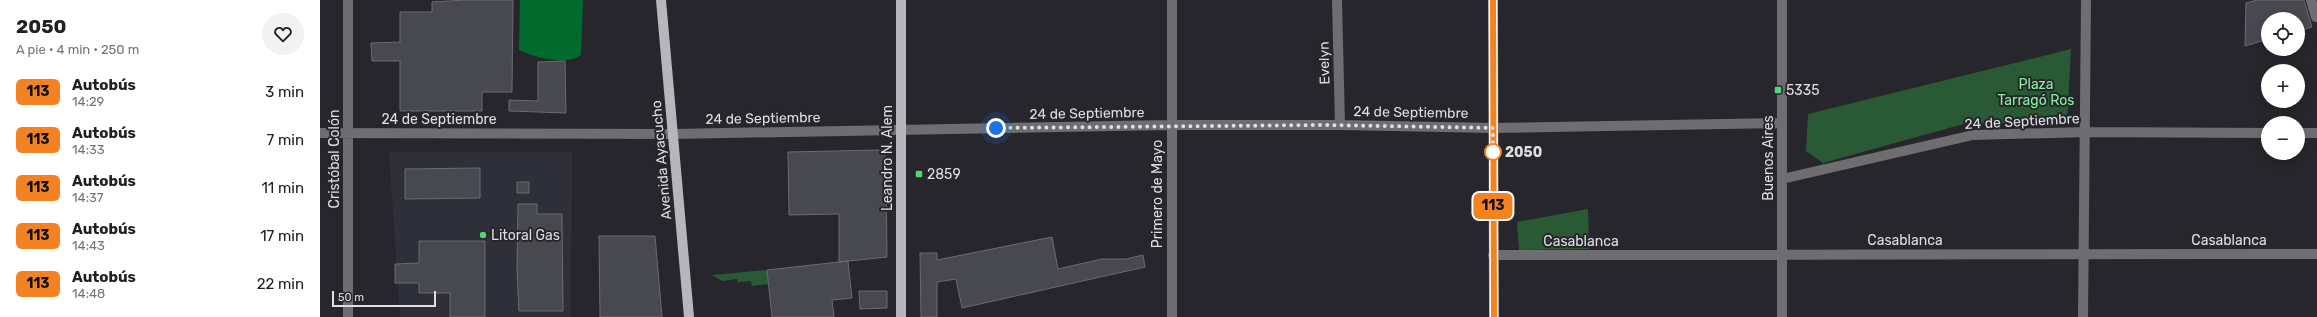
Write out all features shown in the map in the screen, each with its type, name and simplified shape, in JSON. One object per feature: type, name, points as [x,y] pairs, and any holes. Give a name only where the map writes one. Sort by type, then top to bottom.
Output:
[{"type":"main road","name":"Avenida Ayacucho","points":[[661,0],[689,317]]},
{"type":"main road","name":"Leandro N. Alem","points":[[901,0],[901,317]]},
{"type":"street","name":"Cristóbal Colón","points":[[348,0],[348,317]]},
{"type":"street","name":"Primero de Mayo","points":[[1172,0],[1172,317]]},
{"type":"street","name":"Evelyn","points":[[1337,0],[1340,125]]},
{"type":"street","points":[[1493,0],[1494,317]]},
{"type":"street","name":"Buenos Aires","points":[[1782,0],[1782,317]]},
{"type":"street","points":[[2083,317],[2086,0]]},
{"type":"street","points":[[2311,0],[2316,17]]},
{"type":"street","name":"24 de Septiembre","points":[[320,133],[673,134],[1172,125],[1340,125],[1493,128],[1782,123]]},
{"type":"street","name":"24 de Septiembre","points":[[1782,179],[1973,135],[2085,132],[2261,133]]},
{"type":"street","points":[[2305,133],[2317,133]]},
{"type":"street","name":"Casablanca","points":[[1494,256],[2317,254]]},
{"type":"shaded area","name":"Litoral Gas","points":[[389,152],[572,152],[571,317],[400,317]]},
{"type":"green space","points":[[520,0],[583,0],[581,55],[567,60],[550,60],[519,50]]},
{"type":"green space","name":"Plaza Tarragó Ros","points":[[2071,49],[2067,125],[1967,123],[1823,163],[1806,151],[1808,114]]},
{"type":"green space","points":[[1588,209],[1589,249],[1519,250],[1517,222]]},
{"type":"green space","points":[[767,270],[769,284],[752,286],[751,281],[738,282],[737,279],[722,281],[712,275]]},
{"type":"building","points":[[513,0],[512,92],[482,92],[482,111],[400,111],[400,61],[372,61],[371,43],[400,42],[400,12],[432,12],[432,2]]},
{"type":"building","points":[[2257,0],[2304,0],[2312,27],[2305,29],[2305,12],[2261,12],[2261,41],[2245,46],[2246,3]]},
{"type":"building","points":[[565,61],[566,113],[509,111],[509,100],[538,101],[538,62]]},
{"type":"building","points":[[879,150],[886,157],[887,257],[839,262],[839,214],[789,215],[788,152]]},
{"type":"building","points":[[480,168],[480,198],[405,199],[405,169]]},
{"type":"building","points":[[517,182],[529,182],[529,193],[517,193]]},
{"type":"building","points":[[518,204],[537,204],[537,214],[562,214],[563,311],[519,311],[517,270]]},
{"type":"building","points":[[599,236],[655,236],[662,317],[600,317]]},
{"type":"building","points":[[1052,237],[1058,269],[1102,259],[1126,259],[1143,255],[1145,267],[962,308],[956,279],[937,282],[937,317],[921,317],[920,253],[937,253],[937,260]]},
{"type":"building","points":[[419,241],[485,241],[485,317],[450,317],[450,293],[419,293],[419,283],[395,283],[395,264],[419,263]]},
{"type":"building","points":[[848,261],[852,298],[832,300],[834,317],[772,317],[767,270]]},
{"type":"building","points":[[859,291],[887,291],[887,308],[860,309]]},
{"type":"bus line","name":"113","points":[[1493,0],[1494,317]]},
{"type":"place","name":"5335","points":[[1778,90]]},
{"type":"place","name":"2050","points":[[1493,152]]},
{"type":"place","name":"2859","points":[[919,174]]},
{"type":"place","name":"Litoral Gas","points":[[483,235]]},
{"type":"route","points":[[996,128],[1172,125],[1355,125],[1493,128],[1493,154],[1493,152]]}]
